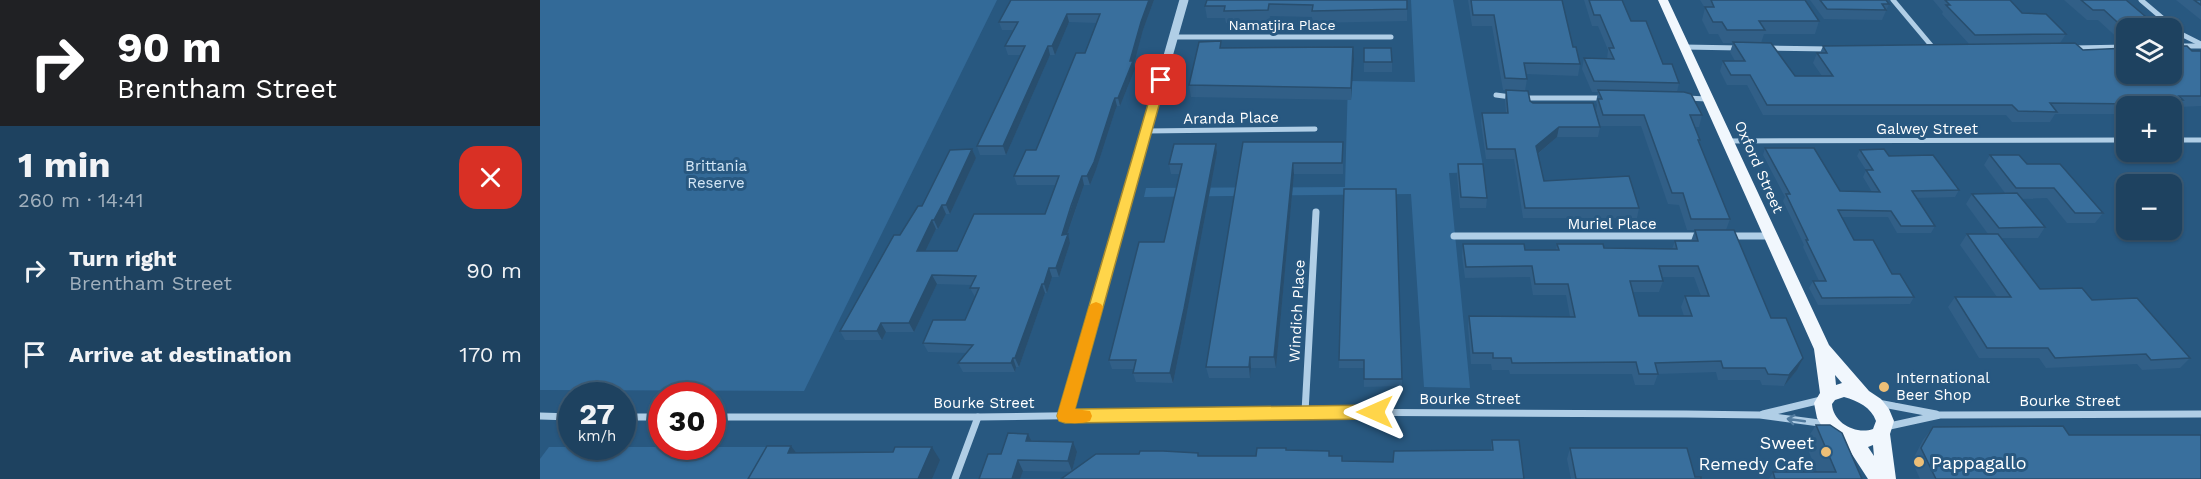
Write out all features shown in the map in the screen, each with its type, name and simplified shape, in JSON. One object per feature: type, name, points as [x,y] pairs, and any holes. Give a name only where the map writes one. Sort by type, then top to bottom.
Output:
[{"type":"main road","name":"Oxford Street","points":[[1663,0],[1822,349],[1868,399]]},
{"type":"main road","name":"Oxford Street","points":[[1822,349],[1826,397]]},
{"type":"main road","points":[[1883,431],[1868,439],[1851,437],[1831,425],[1823,411],[1826,397],[1844,390],[1868,399],[1883,415],[1886,479]]},
{"type":"main road","points":[[1851,437],[1879,479]]},
{"type":"street","points":[[1065,416],[1184,0]]},
{"type":"street","points":[[1893,0],[1935,50]]},
{"type":"street","points":[[2141,0],[2181,34],[2201,45]]},
{"type":"street","name":"Namatjira Place","points":[[1173,37],[1391,37]]},
{"type":"street","points":[[2182,46],[2201,45]]},
{"type":"street","points":[[1683,47],[1743,48]]},
{"type":"street","points":[[2070,48],[2116,47]]},
{"type":"street","points":[[1755,48],[1839,49]]},
{"type":"street","points":[[1923,50],[1946,50]]},
{"type":"street","points":[[1496,95],[1614,98]]},
{"type":"street","points":[[1684,98],[1707,99]]},
{"type":"street","name":"Aranda Place","points":[[1146,130],[1315,129]]},
{"type":"street","name":"Galwey Street","points":[[1726,141],[2116,140]]},
{"type":"street","points":[[2182,140],[2201,140]]},
{"type":"street","name":"Windich Place","points":[[1305,412],[1316,212]]},
{"type":"street","name":"Muriel Place","points":[[1454,236],[1710,236]]},
{"type":"street","points":[[1722,236],[1769,236]]},
{"type":"street","name":"Bourke Street","points":[[1760,415],[1826,397]]},
{"type":"street","name":"Bourke Street","points":[[1868,399],[1940,415],[2201,414]]},
{"type":"street","name":"Bourke Street","points":[[726,417],[978,417],[1305,412],[1760,415],[1831,425]]},
{"type":"street","name":"Bourke Street","points":[[1883,431],[1940,415]]},
{"type":"street","points":[[540,416],[558,417]]},
{"type":"street","points":[[956,479],[978,417]]},
{"type":"green space","name":"Brittania Reserve","points":[[540,0],[997,0],[804,391],[726,391],[726,382],[648,382],[648,390],[636,390],[636,382],[558,382],[558,390],[540,390]]},
{"type":"green space","points":[[1411,0],[1453,0],[1484,172],[1449,173],[1470,388],[1424,387],[1411,194],[1144,197],[1146,188],[1345,187],[1348,81],[1415,82]]},
{"type":"green space","points":[[549,447],[558,447],[558,460],[636,460],[636,447],[648,447],[648,460],[726,460],[726,447],[769,447],[751,479],[540,479],[540,459]]},
{"type":"building","points":[[1011,0],[1149,0],[1130,61],[1133,61],[1118,98],[1115,98],[1113,103],[1094,162],[1087,176],[1082,176],[1071,206],[1062,235],[1068,234],[1056,268],[1049,268],[1015,358],[1011,363],[958,363],[973,345],[923,343],[933,320],[965,320],[979,288],[970,288],[976,276],[932,275],[909,323],[881,323],[877,331],[840,331],[894,235],[900,235],[918,206],[922,206],[950,150],[972,149],[946,205],[942,205],[932,220],[917,251],[957,251],[974,214],[1045,214],[1059,176],[1014,176],[1026,150],[1036,150],[1076,53],[1085,53],[1100,14],[1067,14],[1052,46],[1048,46],[1003,146],[977,146],[1025,46],[1005,46],[1018,22],[999,22]]},
{"type":"building","points":[[1207,0],[1407,0],[1407,9],[1312,11],[1313,5],[1269,4],[1268,10],[1224,11],[1225,6],[1205,6]]},
{"type":"building","points":[[1471,0],[1562,0],[1573,47],[1576,47],[1580,64],[1524,63],[1527,79],[1505,78],[1494,15],[1473,15]]},
{"type":"building","points":[[1589,0],[1622,0],[1631,21],[1646,21],[1663,64],[1672,64],[1679,83],[1594,81],[1584,58],[1614,59],[1609,48],[1614,48],[1600,15],[1594,15]]},
{"type":"building","points":[[1711,0],[1805,0],[1819,21],[1759,21],[1765,30],[1727,30],[1722,22],[1713,22],[1705,7],[1714,7]]},
{"type":"building","points":[[1820,0],[1886,0],[1889,4],[1882,4],[1886,10],[1827,9]]},
{"type":"building","points":[[1945,0],[2010,0],[2022,13],[2046,14],[2066,34],[1975,35],[1946,5],[1950,5]]},
{"type":"building","points":[[2081,0],[2126,0],[2147,18],[2116,18],[2116,21],[2104,10],[2093,10]]},
{"type":"building","points":[[1221,41],[1220,48],[1353,47],[1351,88],[1189,85],[1199,42]]},
{"type":"building","points":[[1733,42],[1771,43],[1795,76],[1833,76],[1817,53],[1827,53],[1823,46],[2075,43],[2083,50],[2116,48],[2116,84],[2182,84],[2182,46],[2187,46],[2192,51],[2201,51],[2201,96],[2116,96],[2116,104],[2050,103],[2057,112],[2018,111],[2012,105],[1767,105],[1750,75],[1731,75],[1723,61],[1745,61]]},
{"type":"building","points":[[1364,48],[1391,48],[1392,62],[1364,62]]},
{"type":"building","points":[[1506,90],[1528,91],[1530,101],[1533,103],[1593,103],[1600,127],[1559,127],[1536,146],[1544,181],[1629,176],[1639,208],[1525,208],[1515,149],[1487,149],[1482,113],[1508,113]]},
{"type":"building","points":[[1598,90],[1691,94],[1702,115],[1690,115],[1730,219],[1691,219],[1683,193],[1672,193],[1644,115],[1603,115],[1598,99],[1602,99]]},
{"type":"building","points":[[1243,142],[1343,142],[1342,163],[1293,163],[1274,357],[1250,357],[1249,367],[1206,367]]},
{"type":"building","points":[[1174,144],[1216,144],[1170,373],[1133,373],[1136,360],[1109,360],[1139,242],[1164,242],[1182,164],[1169,164]]},
{"type":"building","points":[[1765,148],[1814,148],[1840,191],[1880,192],[1866,170],[1873,170],[1860,150],[1884,149],[1889,156],[1933,155],[1959,190],[1912,191],[1935,226],[1901,226],[1891,211],[1838,210],[1854,240],[1873,240],[1892,274],[1900,274],[1914,297],[1822,298],[1813,281],[1826,281],[1786,194],[1790,194]]},
{"type":"building","points":[[1990,155],[2019,155],[2027,164],[2060,164],[2103,213],[2075,213],[2054,188],[2016,188]]},
{"type":"building","points":[[1458,164],[1483,164],[1487,198],[1461,197]]},
{"type":"building","points":[[1344,189],[1396,189],[1402,379],[1364,379],[1364,360],[1339,360]]},
{"type":"building","points":[[2017,193],[2045,227],[1999,228],[1972,194]]},
{"type":"building","points":[[1695,230],[1734,230],[1771,318],[1786,318],[1803,358],[1789,375],[1768,374],[1765,368],[1723,368],[1721,361],[1655,363],[1658,374],[1639,374],[1636,362],[1512,363],[1511,358],[1493,358],[1493,353],[1473,353],[1469,316],[1575,317],[1568,284],[1535,284],[1532,266],[1466,267],[1463,244],[1524,244],[1525,250],[1559,250],[1557,244],[1603,244],[1604,248],[1677,249],[1675,241],[1698,241]],"holes":[[[1659,266],[1698,266],[1709,296],[1685,296],[1692,316],[1639,316],[1630,281],[1663,281]]]},
{"type":"building","points":[[1967,234],[1998,234],[2040,289],[2082,288],[2092,300],[2137,298],[2190,358],[2151,360],[2146,354],[2055,358],[2048,348],[1987,348],[1955,297],[2011,297]]},
{"type":"building","points":[[1816,425],[1830,425],[1842,433],[1862,479],[1775,479],[1773,472],[1836,472]]},
{"type":"building","points":[[2063,426],[2069,435],[2201,435],[2201,479],[1936,479],[1921,448],[1933,427]]},
{"type":"building","points":[[1008,433],[1028,434],[1026,441],[1073,442],[1068,461],[1018,460],[1012,479],[979,479],[988,454],[1001,454]]},
{"type":"building","points":[[1492,440],[1519,440],[1524,479],[1061,479],[1096,454],[1139,454],[1140,451],[1163,451],[1198,453],[1198,456],[1256,456],[1257,448],[1286,448],[1286,450],[1329,451],[1329,456],[1342,456],[1342,461],[1393,462],[1394,451],[1493,450]]},
{"type":"building","points":[[767,446],[791,446],[788,453],[893,452],[895,447],[932,447],[918,479],[748,479]]},
{"type":"building","points":[[1570,448],[1687,448],[1695,477],[1701,477],[1701,479],[1576,479]]},
{"type":"slow traffic","points":[[1084,416],[1065,416],[1096,307]]},
{"type":"place","name":"International Beer Shop","points":[[1884,387]]},
{"type":"place","name":"Sweet Remedy Cafe","points":[[1826,452]]},
{"type":"place","name":"Pappagallo","points":[[1919,462]]},
{"type":"route","points":[[1161,80],[1065,416],[1375,412]]}]
